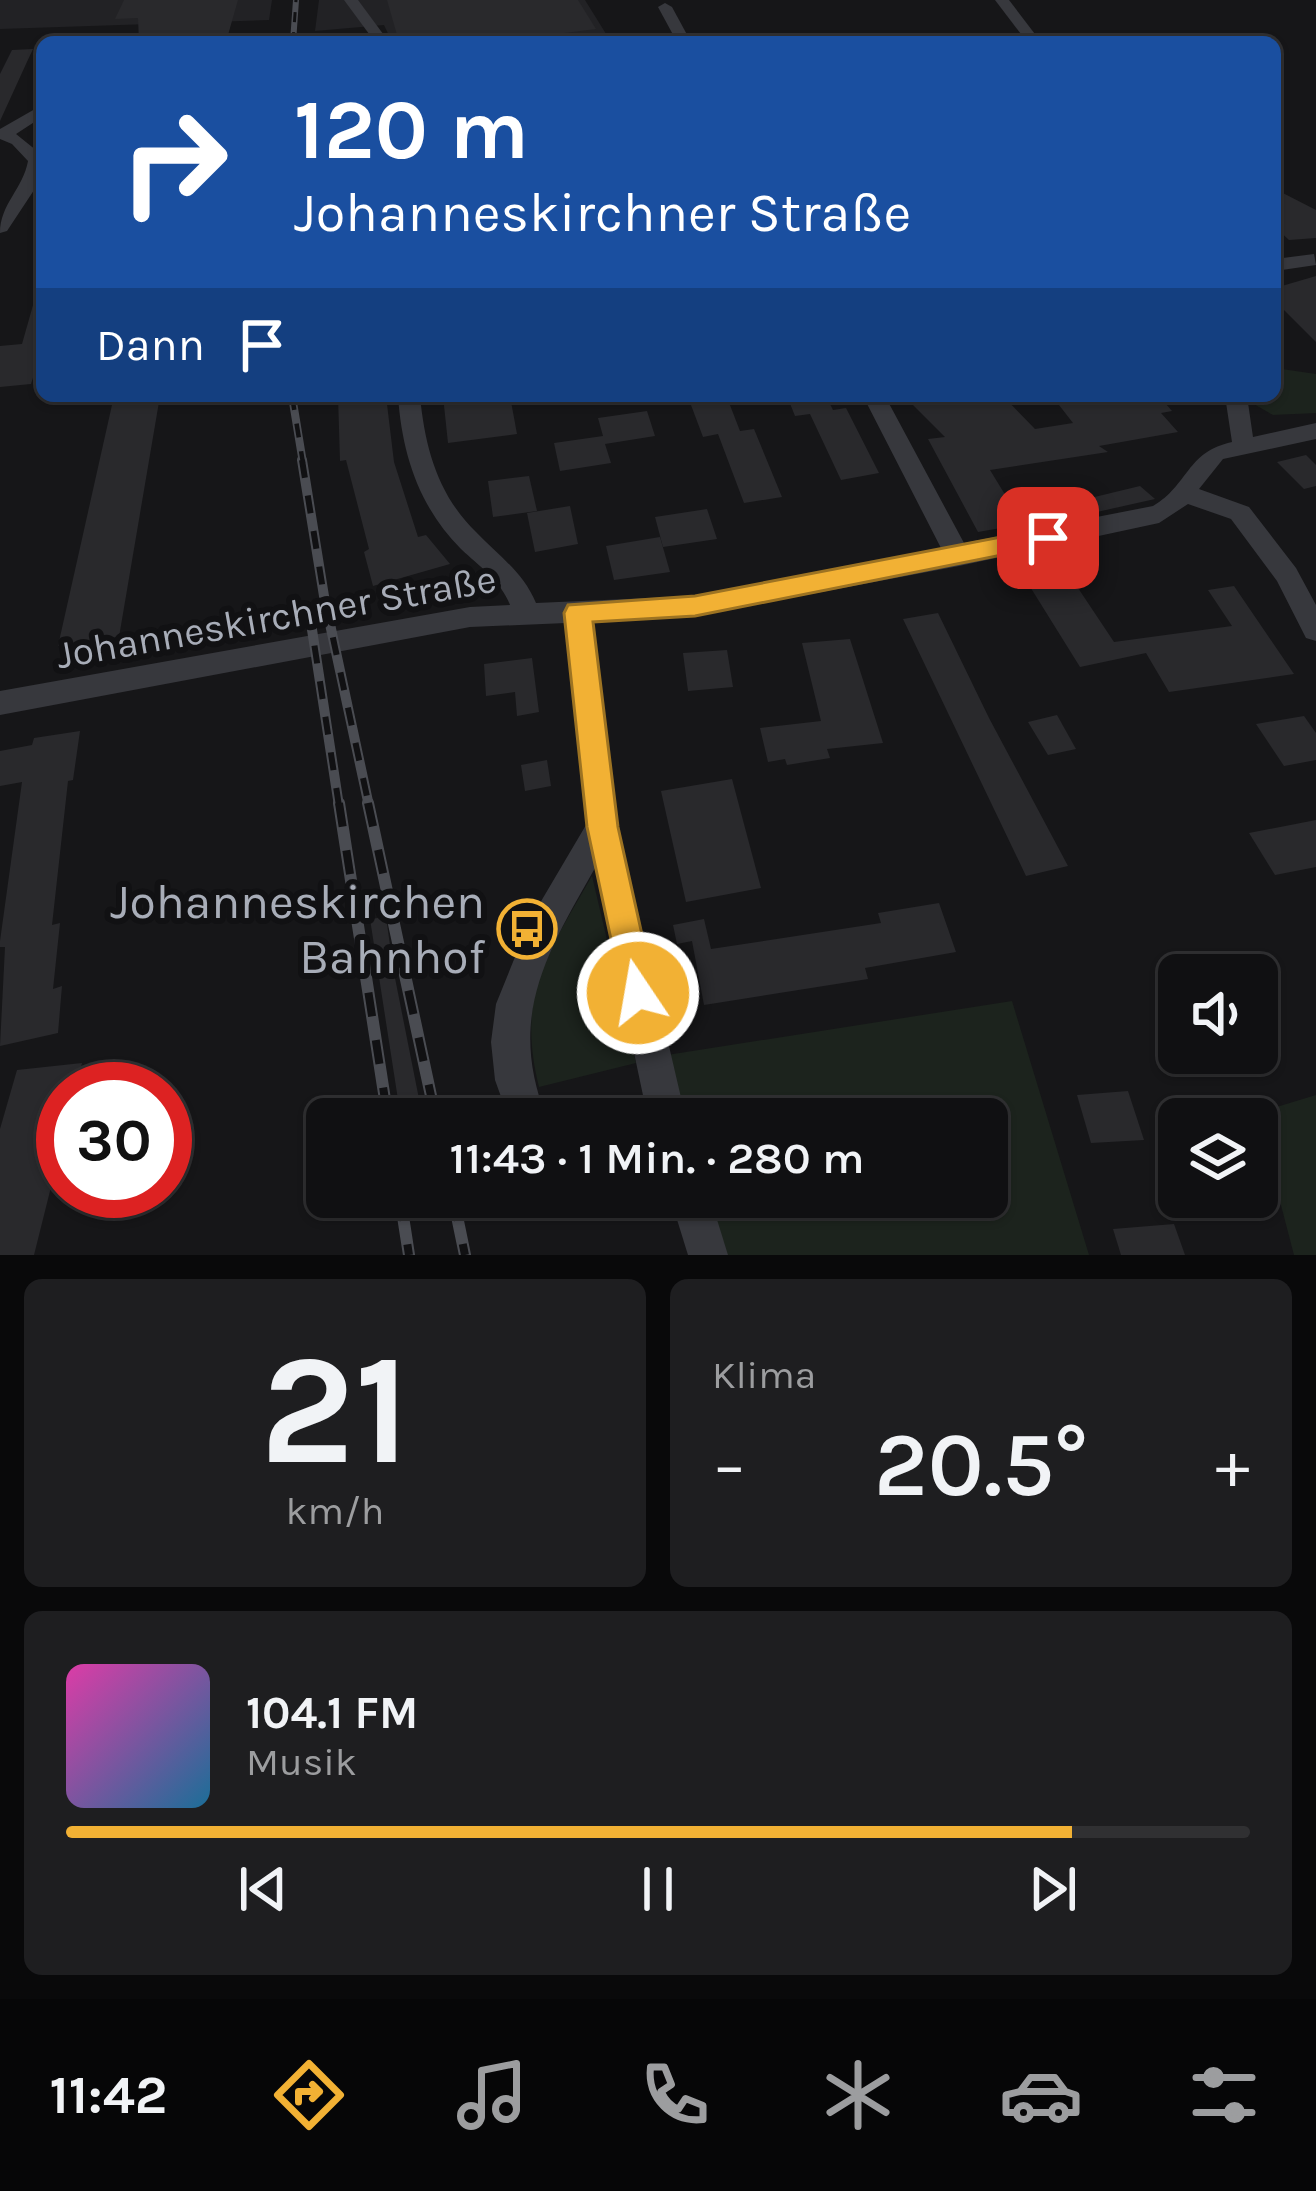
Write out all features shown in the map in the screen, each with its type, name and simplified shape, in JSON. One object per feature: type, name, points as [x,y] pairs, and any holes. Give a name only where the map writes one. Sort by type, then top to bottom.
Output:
[{"type":"street","points":[[351,0],[378,36]]},
{"type":"street","points":[[1001,0],[1029,36]]},
{"type":"street","points":[[665,7],[681,36]]},
{"type":"street","points":[[2,135],[36,114]]},
{"type":"street","points":[[2,135],[18,140],[36,158]]},
{"type":"street","points":[[0,227],[36,168]]},
{"type":"street","points":[[1281,264],[1314,260]]},
{"type":"street","points":[[410,402],[413,439],[428,486],[461,534],[522,591],[526,614]]},
{"type":"street","points":[[877,402],[959,556]]},
{"type":"street","points":[[1236,402],[1239,433],[1246,446]]},
{"type":"street","name":"Johanneskirchner Straße","points":[[0,703],[470,617],[695,606],[959,556],[1159,514],[1176,506],[1207,459],[1316,431]]},
{"type":"street","points":[[1186,494],[1240,513],[1287,574],[1316,630]]},
{"type":"street","points":[[578,613],[602,827],[662,1098]]},
{"type":"street","points":[[521,1098],[508,1062],[512,998],[602,827]]},
{"type":"street","points":[[697,1218],[708,1255]]},
{"type":"shaded area","points":[[0,0],[272,0],[269,20],[0,29]]},
{"type":"shaded area","points":[[319,0],[585,0],[607,36],[389,36],[384,25],[315,31]]},
{"type":"shaded area","points":[[1281,369],[1316,374],[1316,413],[1273,415],[1254,404],[1281,402]]},
{"type":"shaded area","points":[[592,876],[636,1063],[539,1087],[531,1025],[540,976]]},
{"type":"shaded area","points":[[1012,1001],[1089,1255],[721,1255],[709,1218],[1008,1218],[1008,1098],[676,1098],[667,1055]]},
{"type":"shaded area","points":[[1316,1095],[1316,1255],[1294,1255],[1278,1194],[1278,1107]]},
{"type":"building","points":[[124,0],[238,0],[228,36],[139,36],[138,18],[115,19]]},
{"type":"building","points":[[387,0],[578,0],[596,29],[541,36],[397,36]]},
{"type":"building","points":[[33,49],[0,121],[0,74],[12,50]]},
{"type":"building","points":[[1281,192],[1316,210],[1316,238],[1289,240],[1281,233]]},
{"type":"building","points":[[1316,276],[1316,342],[1281,307],[1281,286]]},
{"type":"building","points":[[36,295],[36,368],[31,384],[0,387],[0,346],[22,344]]},
{"type":"building","points":[[113,402],[159,402],[119,637],[58,646]]},
{"type":"building","points":[[338,402],[387,402],[394,462],[418,537],[426,535],[450,564],[373,586],[364,552],[369,549],[346,460],[340,461]]},
{"type":"building","points":[[444,402],[511,402],[517,434],[448,443]]},
{"type":"building","points":[[729,402],[740,431],[754,429],[782,497],[744,503],[718,434],[703,437],[691,405]]},
{"type":"building","points":[[789,402],[829,402],[833,410],[846,408],[879,473],[841,480],[810,414],[795,416]]},
{"type":"building","points":[[1009,402],[1035,429],[1073,423],[1057,402],[1164,402],[1172,411],[1161,413],[1178,432],[1099,446],[1108,452],[990,470],[1023,524],[978,532],[928,439],[945,437],[912,404]]},
{"type":"building","points":[[647,411],[655,436],[605,444],[611,463],[560,471],[554,443],[603,436],[598,418]]},
{"type":"building","points":[[1306,455],[1316,465],[1316,486],[1304,489],[1277,462]]},
{"type":"building","points":[[529,476],[537,511],[493,517],[488,481]]},
{"type":"building","points":[[1140,486],[1155,499],[1088,514],[1078,501]]},
{"type":"building","points":[[570,506],[578,544],[535,552],[527,513]]},
{"type":"building","points":[[707,509],[717,539],[663,547],[655,517]]},
{"type":"building","points":[[660,537],[670,572],[614,580],[606,546]]},
{"type":"building","points":[[1060,561],[1114,642],[1232,626],[1208,590],[1234,586],[1294,674],[1169,692],[1146,653],[1080,667],[1019,569]]},
{"type":"building","points":[[938,613],[1068,866],[1026,876],[903,619]]},
{"type":"building","points":[[850,639],[883,743],[827,749],[830,758],[787,765],[785,759],[768,762],[760,728],[821,721],[802,643]]},
{"type":"building","points":[[727,650],[733,687],[688,691],[683,653]]},
{"type":"building","points":[[532,658],[539,712],[517,716],[515,692],[486,696],[484,664]]},
{"type":"building","points":[[1057,715],[1076,749],[1048,755],[1028,722]]},
{"type":"building","points":[[1304,716],[1316,733],[1316,760],[1284,766],[1256,724]]},
{"type":"building","points":[[80,731],[73,780],[68,781],[52,925],[60,923],[53,989],[62,986],[58,1033],[0,1046],[5,947],[0,947],[0,941],[22,782],[0,786],[0,751],[32,745],[34,738]]},
{"type":"building","points":[[547,760],[551,786],[525,791],[521,765]]},
{"type":"building","points":[[732,779],[761,888],[686,902],[661,791]]},
{"type":"building","points":[[1316,820],[1316,867],[1275,875],[1249,833]]},
{"type":"building","points":[[939,903],[956,952],[865,968],[868,979],[704,1005],[692,941],[677,944],[673,925],[704,919],[711,949],[881,923],[878,913]]},
{"type":"building","points":[[386,917],[419,1098],[398,1098],[370,919]]},
{"type":"building","points":[[36,1068],[36,1218],[43,1218],[34,1255],[0,1255],[0,1129],[17,1070]]},
{"type":"building","points":[[1128,1091],[1144,1140],[1091,1143],[1077,1095]]},
{"type":"building","points":[[1174,1224],[1185,1255],[1121,1255],[1113,1229]]},
{"type":"railway","points":[[293,36],[296,0]]},
{"type":"railway","points":[[293,402],[303,463]]},
{"type":"railway","points":[[302,460],[324,596],[369,806]]},
{"type":"railway","points":[[309,610],[339,806]]},
{"type":"railway","points":[[339,803],[385,1098]]},
{"type":"railway","points":[[368,803],[431,1098]]},
{"type":"railway","points":[[403,1218],[409,1255]]},
{"type":"railway","points":[[457,1218],[465,1255]]},
{"type":"place","name":"Johanneskirchen Bahnhof","points":[[527,929]]},
{"type":"route","points":[[638,993],[602,827],[578,613],[695,606],[1048,538]]}]
